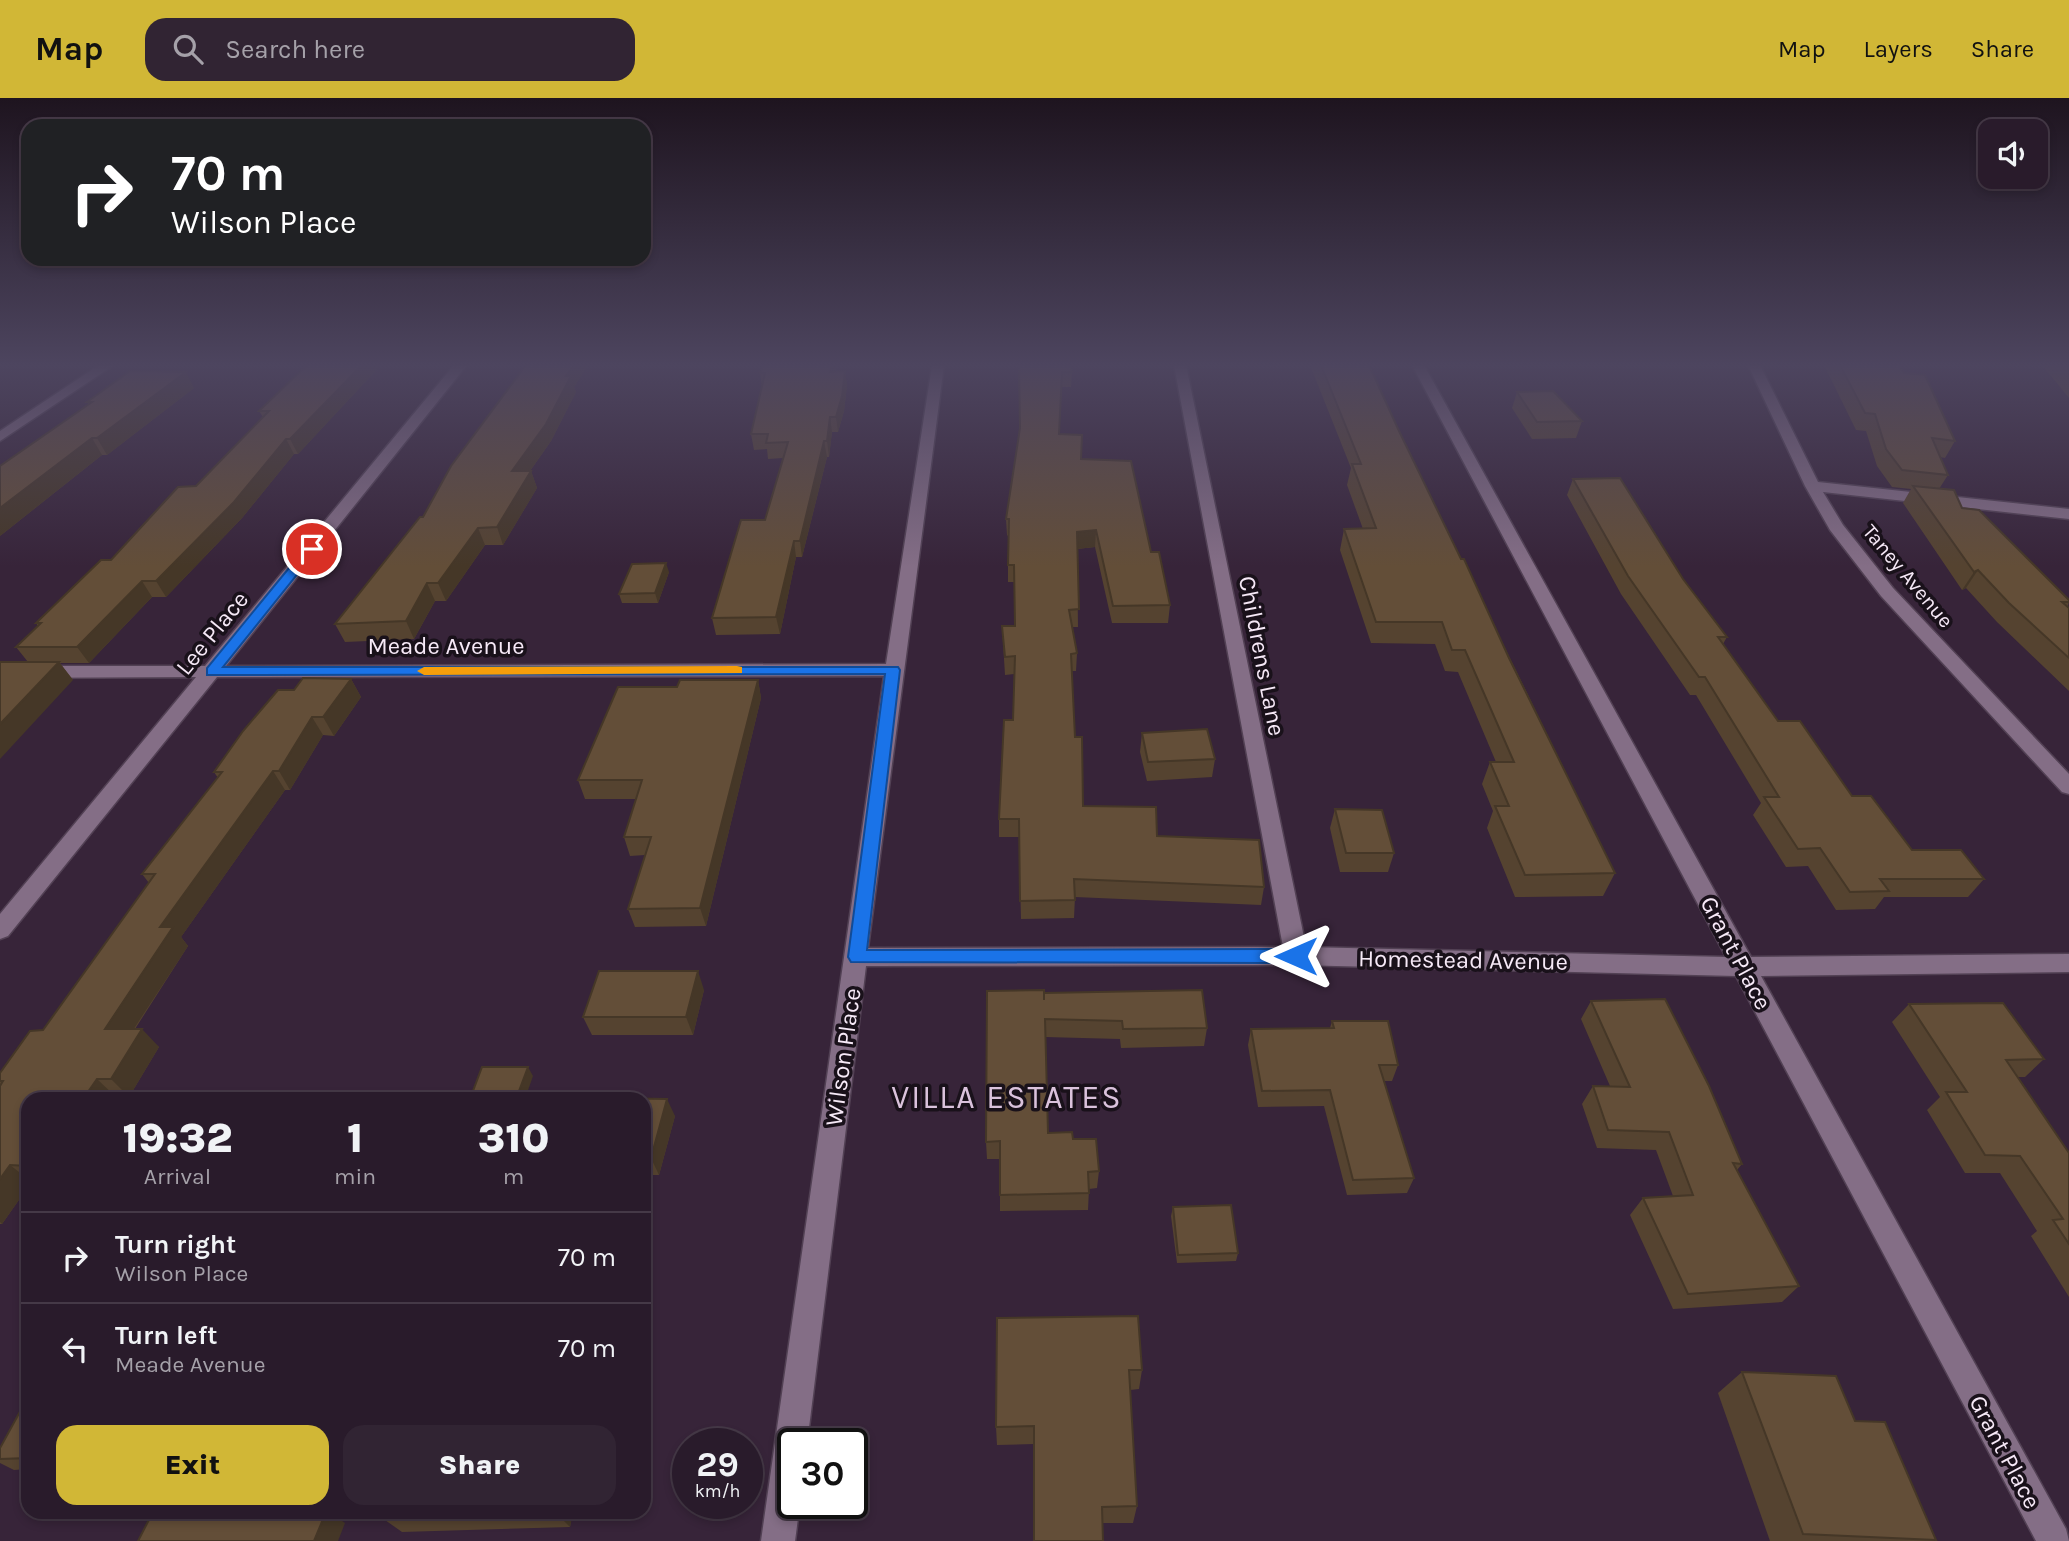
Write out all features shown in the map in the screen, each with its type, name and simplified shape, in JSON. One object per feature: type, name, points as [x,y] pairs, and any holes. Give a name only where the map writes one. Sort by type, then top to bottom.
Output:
[{"type":"street","name":"Lee Place","points":[[0,930],[406,432]]},
{"type":"street","name":"Wilson Place","points":[[778,1541],[893,670],[928,432]]},
{"type":"street","name":"Childrens Lane","points":[[1193,432],[1296,956]]},
{"type":"street","name":"Grant Place","points":[[1455,432],[2054,1541]]},
{"type":"street","name":"Taney Avenue","points":[[1786,432],[1812,486],[1836,527],[1887,592],[2069,788]]},
{"type":"street","points":[[1812,486],[2069,514]]},
{"type":"street","name":"Meade Avenue","points":[[0,672],[893,670]]},
{"type":"street","name":"Homestead Avenue","points":[[857,957],[1296,956],[1744,967],[2069,963]]},
{"type":"building","points":[[48,432],[105,432],[92,438],[0,508],[0,466]]},
{"type":"building","points":[[248,432],[296,432],[290,439],[286,439],[234,502],[156,581],[142,581],[77,647],[16,647],[41,623],[36,623],[101,560],[111,560],[178,487],[196,486]]},
{"type":"building","points":[[476,432],[540,432],[512,471],[531,471],[497,527],[478,528],[438,583],[427,583],[406,621],[335,624],[420,517],[423,517],[451,466]]},
{"type":"building","points":[[828,432],[800,541],[794,541],[776,617],[712,618],[741,520],[765,520],[788,442],[766,443],[768,434],[751,434]]},
{"type":"building","points":[[1019,432],[1082,435],[1081,459],[1131,461],[1151,552],[1159,552],[1170,605],[1113,606],[1096,530],[1077,532],[1079,609],[1069,610],[1077,653],[1071,654],[1075,737],[1082,737],[1083,806],[1156,807],[1157,836],[1259,840],[1264,887],[1074,879],[1075,900],[1020,901],[1019,819],[999,819],[1004,720],[1013,720],[1015,656],[1005,657],[1002,626],[1015,626],[1014,565],[1008,565],[1009,519],[1006,519]]},
{"type":"building","points":[[1348,432],[1400,432],[1461,559],[1464,559],[1509,658],[1615,873],[1525,875],[1495,806],[1509,806],[1490,762],[1514,762],[1465,650],[1452,650],[1442,622],[1376,622],[1344,529],[1376,528],[1352,464],[1361,464]]},
{"type":"building","points":[[1881,432],[1951,432],[1955,441],[1932,438],[1948,475],[1902,470],[1886,449]]},
{"type":"building","points":[[1620,478],[1683,579],[1727,637],[1718,637],[1778,721],[1800,721],[1852,796],[1871,796],[1912,850],[1961,850],[1984,879],[1880,879],[1889,891],[1850,892],[1820,848],[1798,849],[1764,797],[1779,797],[1705,677],[1699,677],[1628,576],[1573,479]]},
{"type":"building","points":[[1913,486],[1954,490],[1962,508],[1979,510],[2069,600],[2062,602],[2069,608],[2069,658],[2009,603],[1978,570],[1974,572]]},
{"type":"building","points":[[666,563],[655,593],[619,594],[632,564]]},
{"type":"building","points":[[0,662],[59,662],[0,724]]},
{"type":"building","points":[[303,678],[351,679],[323,717],[312,717],[279,771],[273,771],[160,927],[173,927],[105,1029],[142,1029],[111,1079],[97,1079],[88,1092],[21,1092],[21,1166],[10,1165],[0,1179],[0,1086],[3,1081],[0,1081],[0,1073],[30,1031],[43,1030],[155,874],[142,874],[222,772],[214,772],[243,731],[278,690],[294,690]]},
{"type":"building","points":[[680,680],[758,680],[700,908],[628,909],[651,837],[624,837],[642,780],[578,780],[618,687],[677,687]]},
{"type":"building","points":[[1207,729],[1215,759],[1148,762],[1142,733]]},
{"type":"building","points":[[1335,809],[1382,810],[1394,853],[1346,853]]},
{"type":"building","points":[[599,971],[698,971],[686,1017],[583,1017]]},
{"type":"building","points":[[1044,990],[1044,993],[1202,990],[1207,1028],[1123,1029],[1122,1021],[1045,1019],[1048,1133],[1072,1132],[1073,1139],[1096,1139],[1099,1171],[1088,1172],[1089,1193],[1000,1195],[1000,1141],[986,1142],[987,991]]},
{"type":"building","points":[[1665,999],[1709,1086],[1742,1164],[1733,1163],[1799,1286],[1688,1294],[1643,1198],[1693,1195],[1669,1132],[1608,1130],[1593,1086],[1630,1087],[1591,1001]]},
{"type":"building","points":[[2003,1003],[2044,1059],[2006,1060],[2069,1153],[2069,1244],[2053,1220],[2063,1219],[2020,1156],[1985,1155],[1946,1092],[1967,1092],[1909,1004]]},
{"type":"building","points":[[1332,1021],[1388,1021],[1398,1065],[1379,1065],[1414,1178],[1353,1180],[1330,1090],[1262,1091],[1251,1029],[1334,1028]]},
{"type":"building","points":[[482,1067],[528,1067],[519,1092],[473,1092]]},
{"type":"building","points":[[651,1099],[667,1099],[651,1158]]},
{"type":"building","points":[[1231,1205],[1238,1253],[1178,1255],[1173,1207]]},
{"type":"building","points":[[1138,1316],[1142,1370],[1129,1370],[1137,1506],[1102,1507],[1103,1541],[1034,1541],[1034,1426],[996,1427],[997,1318]]},
{"type":"building","points":[[1742,1372],[1836,1376],[1855,1421],[1885,1422],[1936,1540],[1803,1534]]},
{"type":"building","points":[[21,1410],[21,1458],[0,1459],[0,1448]]},
{"type":"building","points":[[149,1519],[323,1519],[314,1541],[138,1541]]},
{"type":"slow traffic","points":[[424,671],[737,670]]},
{"type":"district","name":"VILLA ESTATES","points":[[1007,1097]]},
{"type":"route","points":[[312,549],[212,671],[893,670],[857,957],[1296,956]]}]
